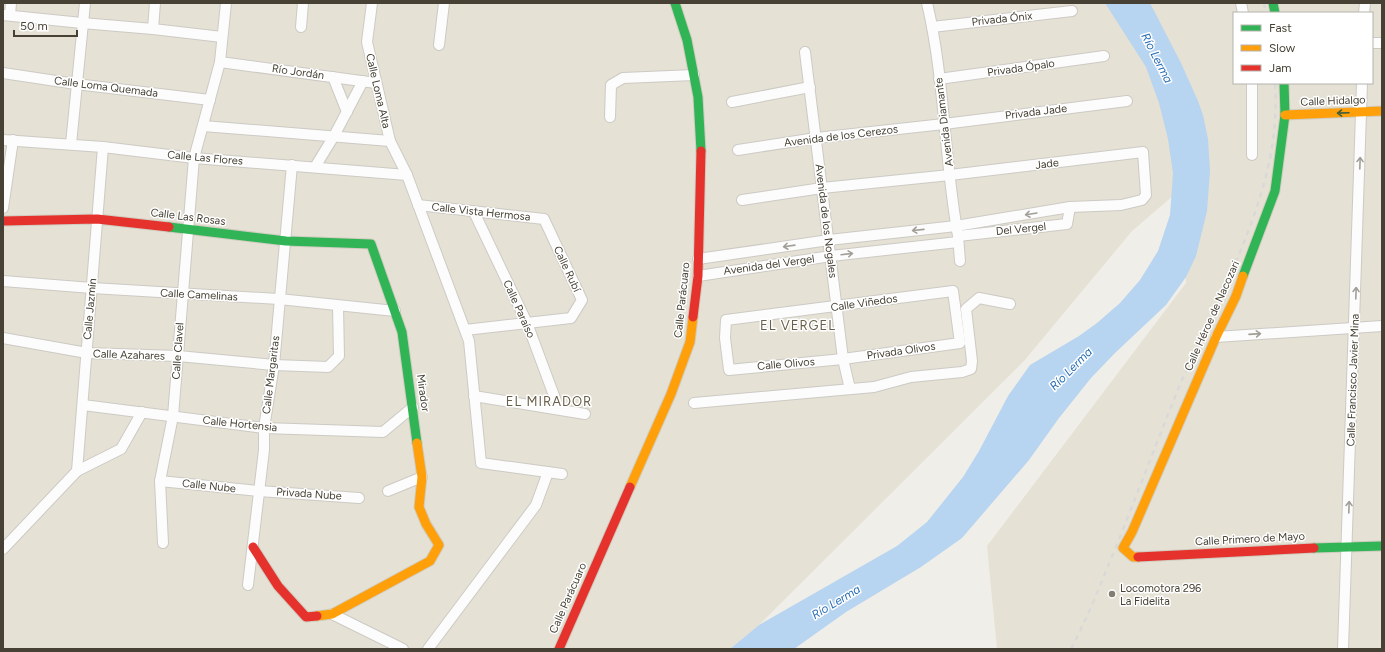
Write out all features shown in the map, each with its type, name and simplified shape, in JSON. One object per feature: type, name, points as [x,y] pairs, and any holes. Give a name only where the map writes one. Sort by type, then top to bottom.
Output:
[{"type":"main road","name":"Calle Parácuaro","points":[[559,649],[671,394],[690,342],[698,276],[701,153],[698,97],[687,40],[675,3]]},
{"type":"main road","name":"Calle Héroe de Nacozari","points":[[1123,548],[1132,532],[1172,435],[1236,296],[1275,191],[1285,115],[1284,84]]},
{"type":"main road","name":"Calle Hidalgo","points":[[1285,115],[1382,111]]},
{"type":"main road","name":"Calle Las Rosas","points":[[3,221],[97,219],[286,241],[371,244]]},
{"type":"main road","name":"Mirador","points":[[332,614],[430,561],[438,545],[426,524],[419,507],[422,477],[402,332],[371,244]]},
{"type":"main road","name":"Calle Primero de Mayo","points":[[1123,548],[1133,557],[1347,546],[1382,546]]},
{"type":"main road","points":[[252,547],[278,586],[306,617],[332,614]]},
{"type":"street","points":[[11,3],[6,15],[222,37]]},
{"type":"street","points":[[71,144],[84,3]]},
{"type":"street","points":[[153,29],[155,3]]},
{"type":"street","name":"Calle Clavel","points":[[163,543],[160,481],[174,416],[194,158],[220,62],[226,3]]},
{"type":"street","points":[[302,27],[303,3]]},
{"type":"street","name":"Calle Loma Alta","points":[[372,3],[367,42],[390,141],[408,175]]},
{"type":"street","points":[[439,45],[444,3]]},
{"type":"street","name":"Avenida Diamante","points":[[927,3],[939,79],[960,261]]},
{"type":"street","name":"Privada Ónix","points":[[932,27],[1072,11]]},
{"type":"street","name":"Avenida de los Nogales","points":[[805,52],[843,359],[850,389]]},
{"type":"street","name":"Privada Ópalo","points":[[939,79],[1104,56]]},
{"type":"street","name":"Río Jordán","points":[[220,62],[376,83]]},
{"type":"street","name":"Calle Loma Quemada","points":[[3,73],[76,84],[210,100]]},
{"type":"street","points":[[610,117],[611,85],[622,78],[694,75]]},
{"type":"street","points":[[333,77],[347,112]]},
{"type":"street","points":[[315,167],[334,136],[363,81]]},
{"type":"street","points":[[1252,84],[1252,155]]},
{"type":"street","name":"Calle Francisco Javier Mina","points":[[1343,649],[1362,84]]},
{"type":"street","points":[[732,102],[810,87]]},
{"type":"street","name":"Privada Jade","points":[[944,124],[1127,101]]},
{"type":"street","name":"Avenida de los Cerezos","points":[[738,150],[816,138],[944,124]]},
{"type":"street","points":[[203,126],[390,141]]},
{"type":"street","name":"Calle Las Flores","points":[[3,140],[71,144],[194,158],[408,175]]},
{"type":"street","points":[[3,208],[14,140]]},
{"type":"street","name":"Calle Jazmín","points":[[77,471],[102,147]]},
{"type":"street","name":"Jade","points":[[742,200],[822,188],[950,175],[1143,152]]},
{"type":"street","name":"Del Vergel","points":[[958,234],[1070,207],[1121,205],[1142,200],[1146,195],[1143,152]]},
{"type":"street","name":"Calle Margaritas","points":[[248,585],[264,450],[264,428],[274,365],[292,165]]},
{"type":"street","points":[[408,175],[469,341],[481,464],[562,474]]},
{"type":"street","name":"Calle Vista Hermosa","points":[[418,205],[544,219]]},
{"type":"street","name":"Del Vergel","points":[[958,234],[1067,224],[1070,207]]},
{"type":"street","name":"Calle Paraíso","points":[[474,212],[527,323],[559,409]]},
{"type":"street","name":"Calle Rubí","points":[[527,323],[571,318],[582,300],[544,219]]},
{"type":"street","name":"Avenida del Vergel","points":[[698,259],[829,240],[958,234]]},
{"type":"street","name":"Avenida del Vergel","points":[[698,276],[831,256],[958,234]]},
{"type":"street","name":"Calle Camelinas","points":[[3,281],[183,294],[279,299],[395,311]]},
{"type":"street","name":"Calle Viñedos","points":[[729,370],[725,338],[726,320],[953,291],[960,343]]},
{"type":"street","points":[[694,403],[874,387],[911,377],[962,372],[971,369],[972,361],[966,309],[979,298],[1010,304]]},
{"type":"street","name":"Calle Azahares","points":[[3,338],[87,353],[178,356],[274,365],[328,367],[339,356],[338,306]]},
{"type":"street","points":[[465,330],[527,323]]},
{"type":"street","points":[[1216,337],[1382,326]]},
{"type":"street","name":"Privada Olivos","points":[[843,359],[960,343]]},
{"type":"street","name":"Calle Olivos","points":[[729,370],[843,359]]},
{"type":"street","points":[[474,396],[585,414]]},
{"type":"street","name":"Calle Hortensia","points":[[83,405],[264,428],[383,432],[413,406]]},
{"type":"street","points":[[3,549],[77,471],[121,449],[142,412]]},
{"type":"street","points":[[428,649],[536,505],[548,472]]},
{"type":"street","points":[[388,491],[422,477]]},
{"type":"street","name":"Calle Nube","points":[[160,481],[259,491]]},
{"type":"street","name":"Privada Nube","points":[[259,491],[359,498]]},
{"type":"street","points":[[332,614],[403,649]]},
{"type":"shaded area","points":[[3,3],[1382,3],[1382,649],[997,649],[987,546],[1186,283],[1181,189],[1132,231],[1024,361],[759,625],[730,649],[3,649]]},
{"type":"water","name":"Río Lerma","points":[[1105,3],[1150,3],[1181,63],[1203,115],[1208,139],[1210,171],[1207,211],[1196,256],[1186,277],[1166,305],[1091,378],[1059,418],[1029,460],[962,538],[921,567],[846,612],[794,649],[730,649],[759,625],[897,546],[927,522],[963,477],[979,451],[1008,396],[1030,365],[1079,336],[1120,303],[1140,280],[1158,251],[1170,215],[1173,173],[1168,139],[1159,103],[1146,67]]},
{"type":"railway","points":[[1264,3],[1266,12]]},
{"type":"railway","points":[[1071,649],[1100,587],[1179,387],[1245,240],[1259,201],[1269,163],[1275,123],[1275,84]]},
{"type":"traffic: fast","points":[[675,3],[687,40],[698,97],[701,151]]},
{"type":"traffic: fast","points":[[1273,3],[1275,12]]},
{"type":"traffic: fast","points":[[1243,276],[1275,191],[1285,115],[1284,84]]},
{"type":"traffic: fast","points":[[169,227],[286,241],[371,244],[402,332],[417,443]]},
{"type":"traffic: fast","points":[[1314,548],[1382,546]]},
{"type":"traffic: slow","points":[[1285,115],[1382,111]]},
{"type":"traffic: slow","points":[[1138,557],[1133,557],[1123,548],[1132,532],[1216,337],[1236,296],[1243,276]]},
{"type":"traffic: slow","points":[[630,487],[671,394],[690,342],[693,317]]},
{"type":"traffic: slow","points":[[317,616],[332,614],[430,561],[439,545],[426,524],[419,507],[422,477],[417,443]]},
{"type":"traffic: jam","points":[[693,317],[698,276],[701,151]]},
{"type":"traffic: jam","points":[[3,221],[97,219],[169,227]]},
{"type":"traffic: jam","points":[[559,649],[630,487]]},
{"type":"traffic: jam","points":[[253,547],[278,586],[306,617],[317,616]]},
{"type":"traffic: jam","points":[[1138,557],[1314,548]]},
{"type":"place","name":"Locomotora 296 La Fidelita","points":[[1112,594]]},
{"type":"district","name":"EL VERGEL","points":[[798,325]]},
{"type":"district","name":"EL MIRADOR","points":[[549,401]]}]
